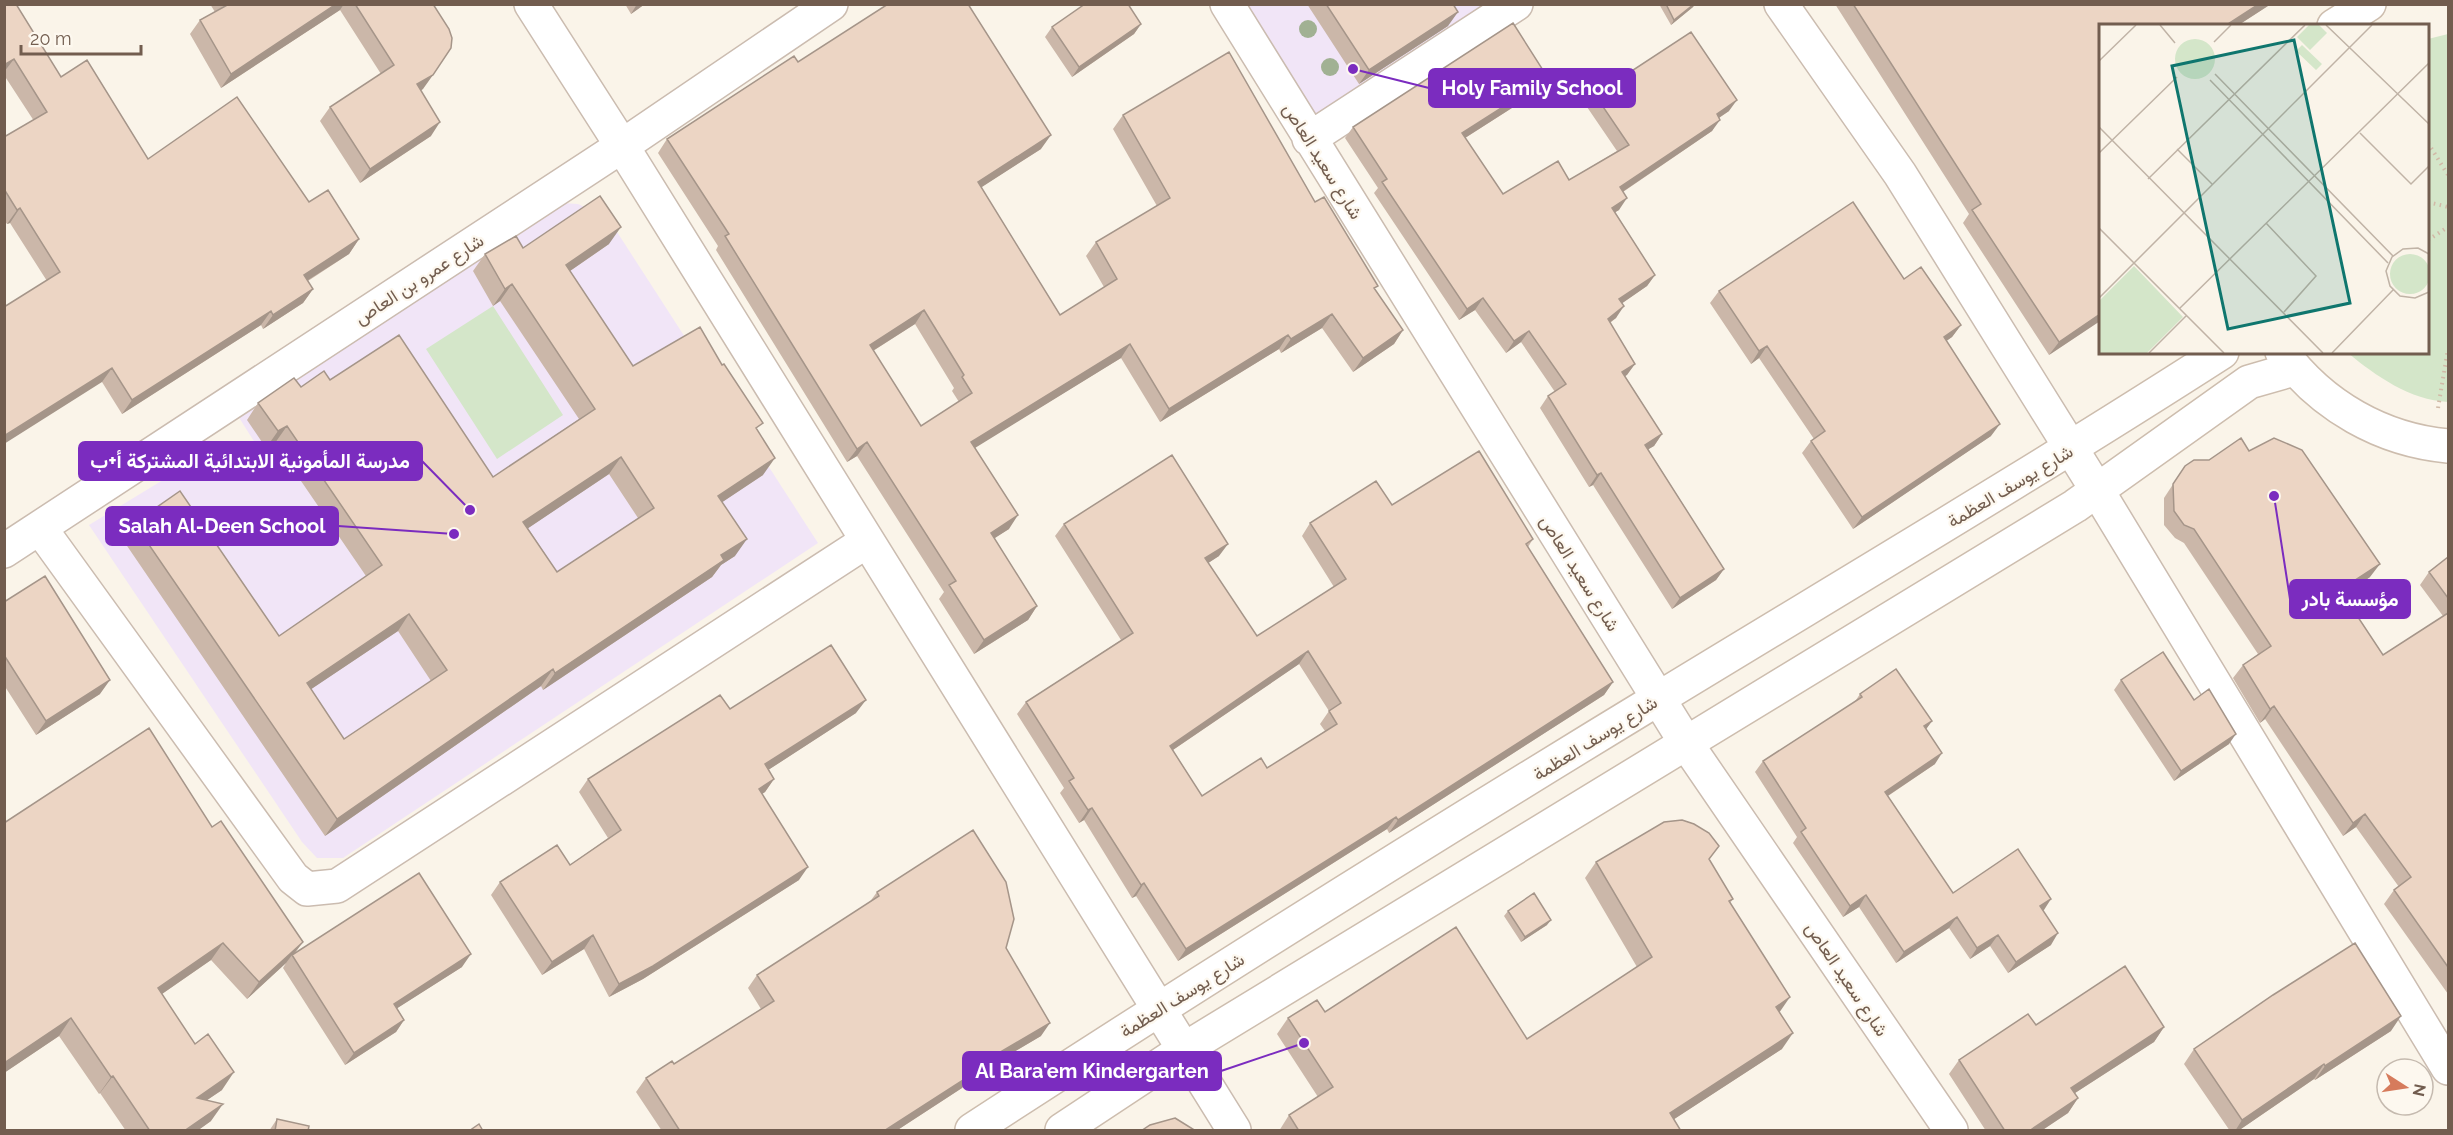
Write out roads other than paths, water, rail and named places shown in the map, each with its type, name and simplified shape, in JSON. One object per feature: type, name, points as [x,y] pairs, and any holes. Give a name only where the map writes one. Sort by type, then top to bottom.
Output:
[{"type":"street","points":[[531,4],[622,146],[1234,1131]]},
{"type":"street","name":"شارع عمرو بن العاص","points":[[4,551],[622,146],[831,4]]},
{"type":"street","name":"شارع سعيد العاص","points":[[1227,4],[1686,742],[1951,1131]]},
{"type":"street","points":[[1309,139],[1516,4]]},
{"type":"street","points":[[1781,4],[1900,174],[2097,490],[2448,1068]]},
{"type":"street","name":"شارع يوسف العظمة","points":[[972,1131],[1158,1009],[1658,698],[2070,450],[2219,354]]},
{"type":"street","points":[[1062,1131],[1183,1050],[2075,506],[2249,382],[2288,361],[2317,391],[2371,426],[2401,438],[2448,446]]},
{"type":"street","points":[[40,528],[293,878],[307,889],[337,886],[867,541]]},
{"type":"place","name":"Holy Family School","points":[[1353,69]]},
{"type":"place","name":"مؤسسة بادر","points":[[2274,496]]},
{"type":"place","name":"مدرسة المأمونية الابتدائية المشتركة أ+ب","points":[[470,510]]},
{"type":"place","name":"Salah Al-Deen School","points":[[454,534]]},
{"type":"place","name":"Al Bara'em Kindergarten","points":[[1304,1043]]}]
